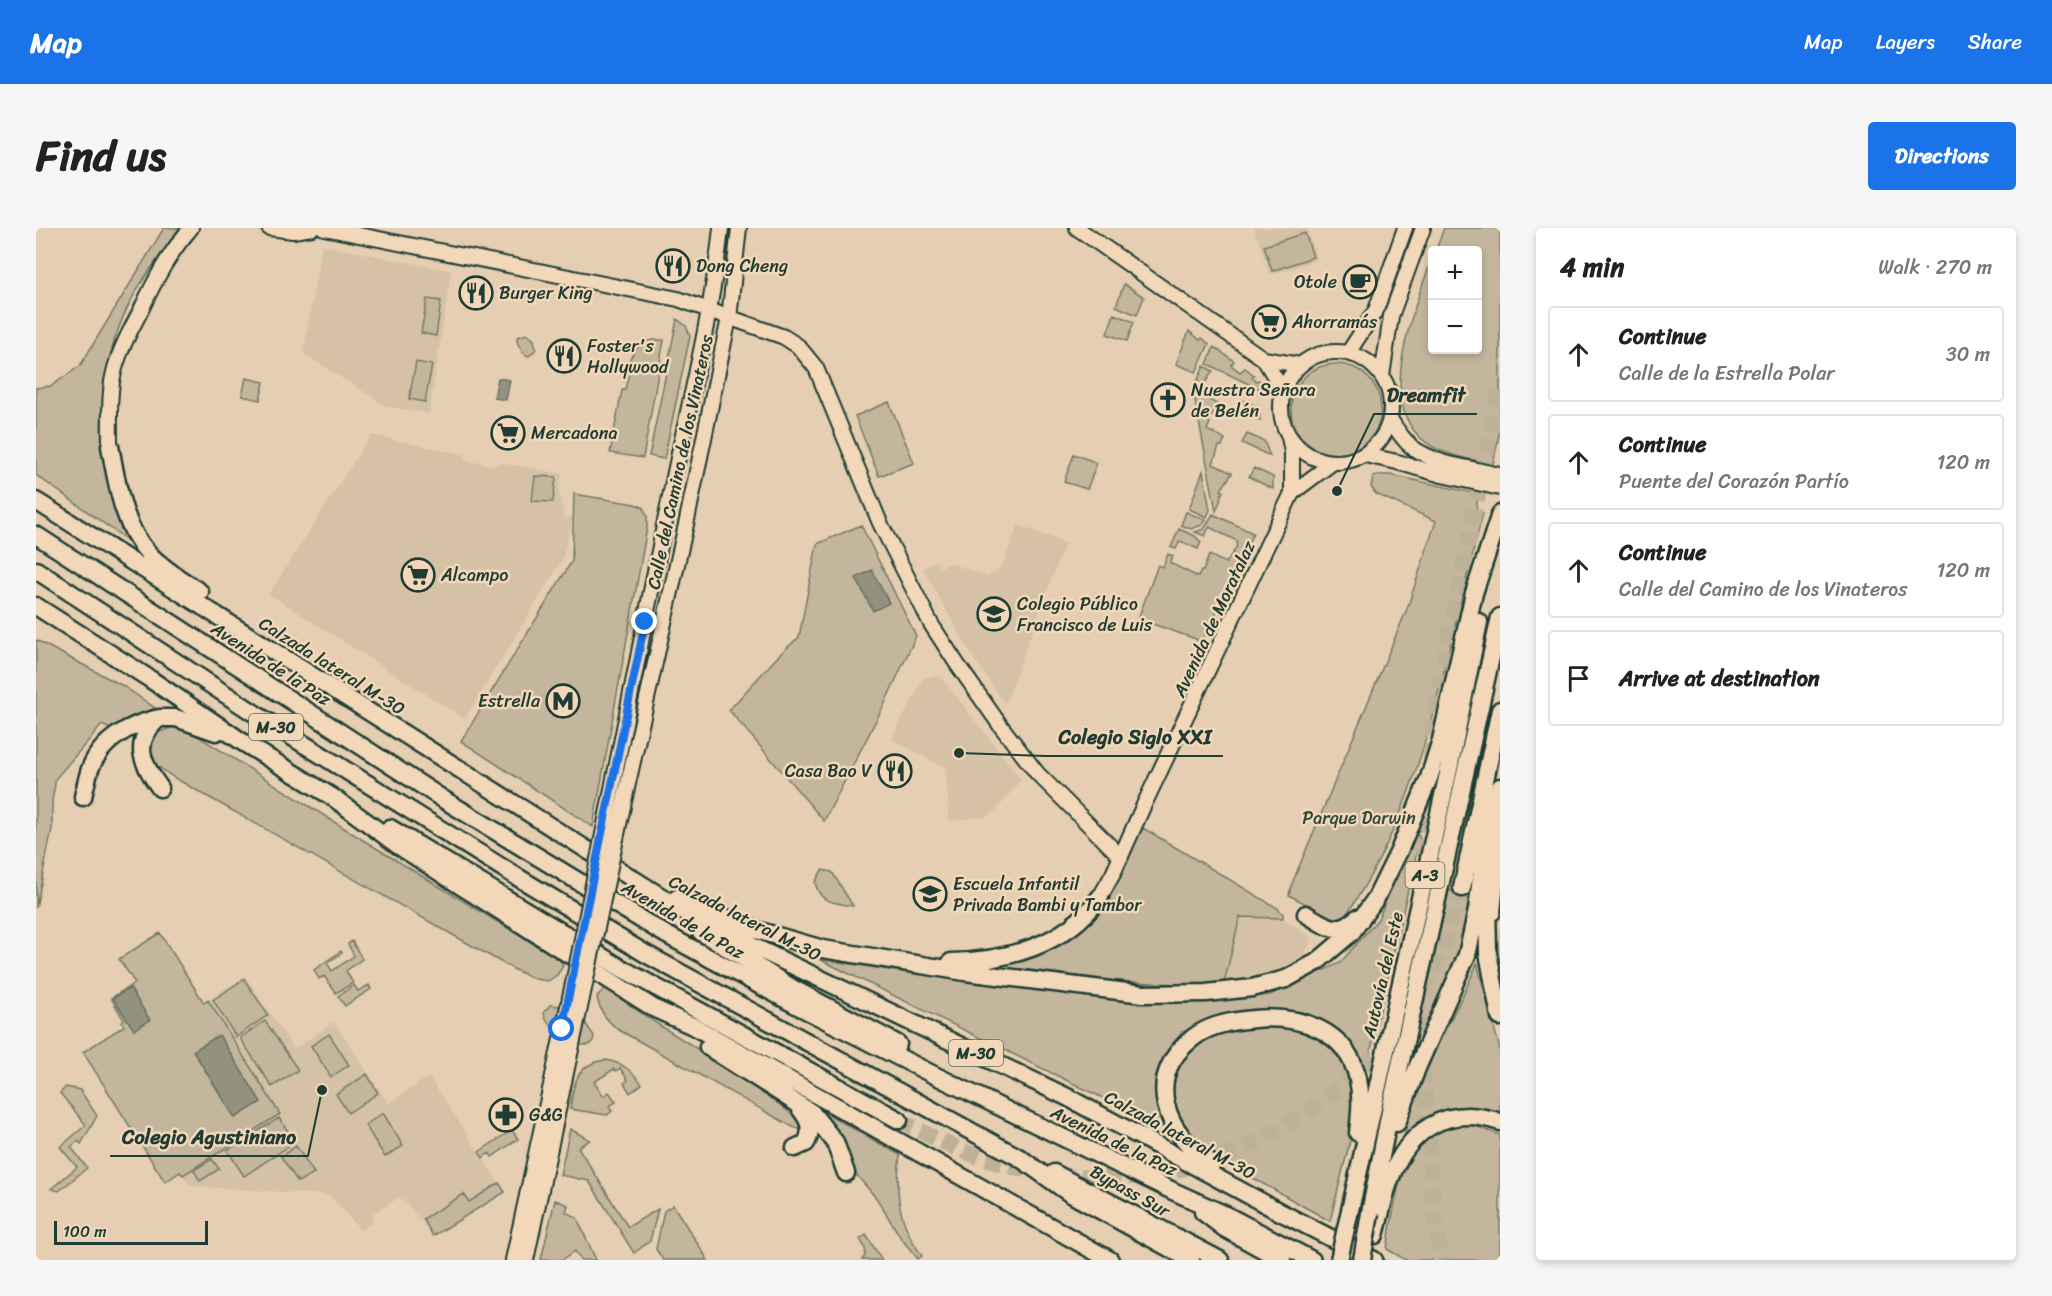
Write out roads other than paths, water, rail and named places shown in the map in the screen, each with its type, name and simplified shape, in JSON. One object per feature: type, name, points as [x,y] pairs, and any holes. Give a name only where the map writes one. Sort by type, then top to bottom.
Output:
[{"type":"highway","points":[[110,446],[119,498],[148,553],[187,584],[294,655],[329,687]]},
{"type":"highway","name":"Calzada lateral M-30","points":[[36,501],[698,920],[1067,1096],[1372,1260]]},
{"type":"highway","points":[[629,878],[753,929],[823,949],[976,974],[1143,994],[1206,993],[1252,988],[1286,979],[1317,962],[1351,933],[1376,898],[1400,851],[1429,778],[1449,711],[1474,593],[1500,514]]},
{"type":"highway","name":"Autovía del Este","points":[[1339,1260],[1449,769],[1500,521]]},
{"type":"highway","name":"Avenida de la Paz","points":[[36,535],[446,801],[665,934],[796,1005],[932,1074],[1226,1215],[1312,1260]]},
{"type":"highway","name":"M-30","points":[[36,570],[257,715],[626,943],[1020,1158],[1069,1193],[1191,1260]]},
{"type":"highway","name":"M-30","points":[[36,606],[244,743],[334,798],[399,846],[655,1008],[696,1027],[1110,1260]]},
{"type":"highway","name":"Autovía del Este","points":[[1362,1260],[1392,1101],[1500,617]]},
{"type":"highway","points":[[1462,888],[1500,710]]},
{"type":"highway","points":[[159,718],[146,733],[141,753],[147,772],[160,788]]},
{"type":"highway","points":[[83,797],[90,768],[116,735],[130,727],[159,718],[185,720],[244,743]]},
{"type":"highway","points":[[1370,1213],[1379,1199],[1391,1144],[1410,1086],[1467,956],[1500,787]]},
{"type":"highway","points":[[334,798],[409,839],[631,973],[899,1120]]},
{"type":"highway","points":[[1500,819],[1490,857],[1487,903],[1488,953],[1500,1017]]},
{"type":"highway","points":[[1500,833],[1491,903],[1493,951],[1500,993]]},
{"type":"highway","points":[[629,878],[663,908],[761,969],[902,1046],[932,1074]]},
{"type":"highway","points":[[914,963],[977,962],[1030,950],[1081,920],[1100,897]]},
{"type":"highway","points":[[1306,914],[1330,927],[1342,928],[1360,916],[1376,898]]},
{"type":"highway","points":[[655,1008],[693,1038],[812,1113],[829,1132],[846,1173]]},
{"type":"highway","points":[[1322,1233],[1290,1209],[1209,1163],[1181,1138],[1172,1125],[1165,1098],[1167,1074],[1175,1056],[1194,1037],[1216,1026],[1229,1023],[1284,1018],[1310,1024],[1339,1043],[1355,1068],[1361,1096],[1361,1112],[1346,1228]]},
{"type":"highway","points":[[793,1100],[807,1116],[811,1131],[806,1143],[795,1148]]},
{"type":"highway","points":[[1372,1260],[1375,1235],[1389,1182],[1399,1159],[1412,1139],[1435,1123],[1449,1118],[1476,1117],[1500,1122]]},
{"type":"highway","name":"Bypass Sur","points":[[1020,1158],[1077,1183],[1220,1260]]},
{"type":"highway","name":"Bypass Sur","points":[[1175,1192],[1224,1227],[1282,1260]]},
{"type":"street","points":[[110,446],[111,392],[120,351],[163,265],[174,247],[191,228]]},
{"type":"street","points":[[269,228],[294,231],[312,228]]},
{"type":"street","points":[[324,228],[678,298],[784,337],[798,346],[816,368],[880,523],[932,624],[1000,725],[1037,773],[1121,857]]},
{"type":"street","name":"Calle del Camino de los Vinateros","points":[[616,805],[670,492],[710,309],[721,228]]},
{"type":"street","name":"Calle del Camino de los Vinateros","points":[[616,805],[687,520],[729,318],[739,228]]},
{"type":"street","points":[[1077,228],[1264,359],[1283,391]]},
{"type":"street","points":[[1348,353],[1376,310],[1405,228]]},
{"type":"street","points":[[1382,376],[1391,316],[1424,228]]},
{"type":"street","points":[[1323,353],[1348,353],[1367,362],[1382,376],[1390,397],[1390,419],[1385,433],[1376,446],[1365,455],[1352,461],[1332,463],[1315,459],[1300,450],[1289,437],[1283,423],[1281,407],[1283,391],[1300,365],[1323,353]]},
{"type":"street","points":[[1264,359],[1300,365]]},
{"type":"street","points":[[1390,419],[1404,442],[1444,469],[1500,488]]},
{"type":"street","name":"Avenida de Moratalaz","points":[[1100,897],[1292,494],[1292,452],[1289,437]]},
{"type":"street","points":[[1365,455],[1444,469],[1500,475]]},
{"type":"street","name":"Avenida de Moratalaz","points":[[1292,494],[1332,463]]},
{"type":"street","points":[[526,1260],[579,981],[616,805]]},
{"type":"street","points":[[513,1260],[579,981]]},
{"type":"tunnel","points":[[1424,856],[1435,705],[1500,387]]},
{"type":"tunnel","points":[[899,1120],[982,1158],[1026,1170],[1069,1176],[1112,1178],[1153,1174],[1195,1165],[1235,1152],[1275,1132],[1313,1108],[1352,1077],[1391,1038],[1410,1013],[1426,983],[1462,888]]},
{"type":"tunnel","points":[[1417,995],[1435,1221],[1441,1260]]},
{"type":"place","name":"Dong Cheng","points":[[673,266]]},
{"type":"place","name":"Otole","points":[[1360,282]]},
{"type":"place","name":"Burger King","points":[[476,293]]},
{"type":"place","name":"Ahorramás","points":[[1269,322]]},
{"type":"place","name":"Foster's Hollywood","points":[[564,356]]},
{"type":"place","name":"Nuestra Señora de Belén","points":[[1168,400]]},
{"type":"place","name":"Mercadona","points":[[508,433]]},
{"type":"place","name":"Dreamfit","points":[[1337,491]]},
{"type":"place","name":"Alcampo","points":[[418,575]]},
{"type":"place","name":"Colegio Público Francisco de Luis","points":[[994,614]]},
{"type":"place","name":"Estrella","points":[[563,701]]},
{"type":"place","name":"Colegio Siglo XXI","points":[[959,753]]},
{"type":"place","name":"Casa Bao V","points":[[895,771]]},
{"type":"place","name":"Escuela Infantil Privada Bambi y Tambor","points":[[930,894]]},
{"type":"place","name":"Colegio Agustiniano","points":[[322,1090]]},
{"type":"place","name":"G&G","points":[[506,1115]]},
{"type":"park label","name":"Parque Darwin","points":[[1359,818]]}]
